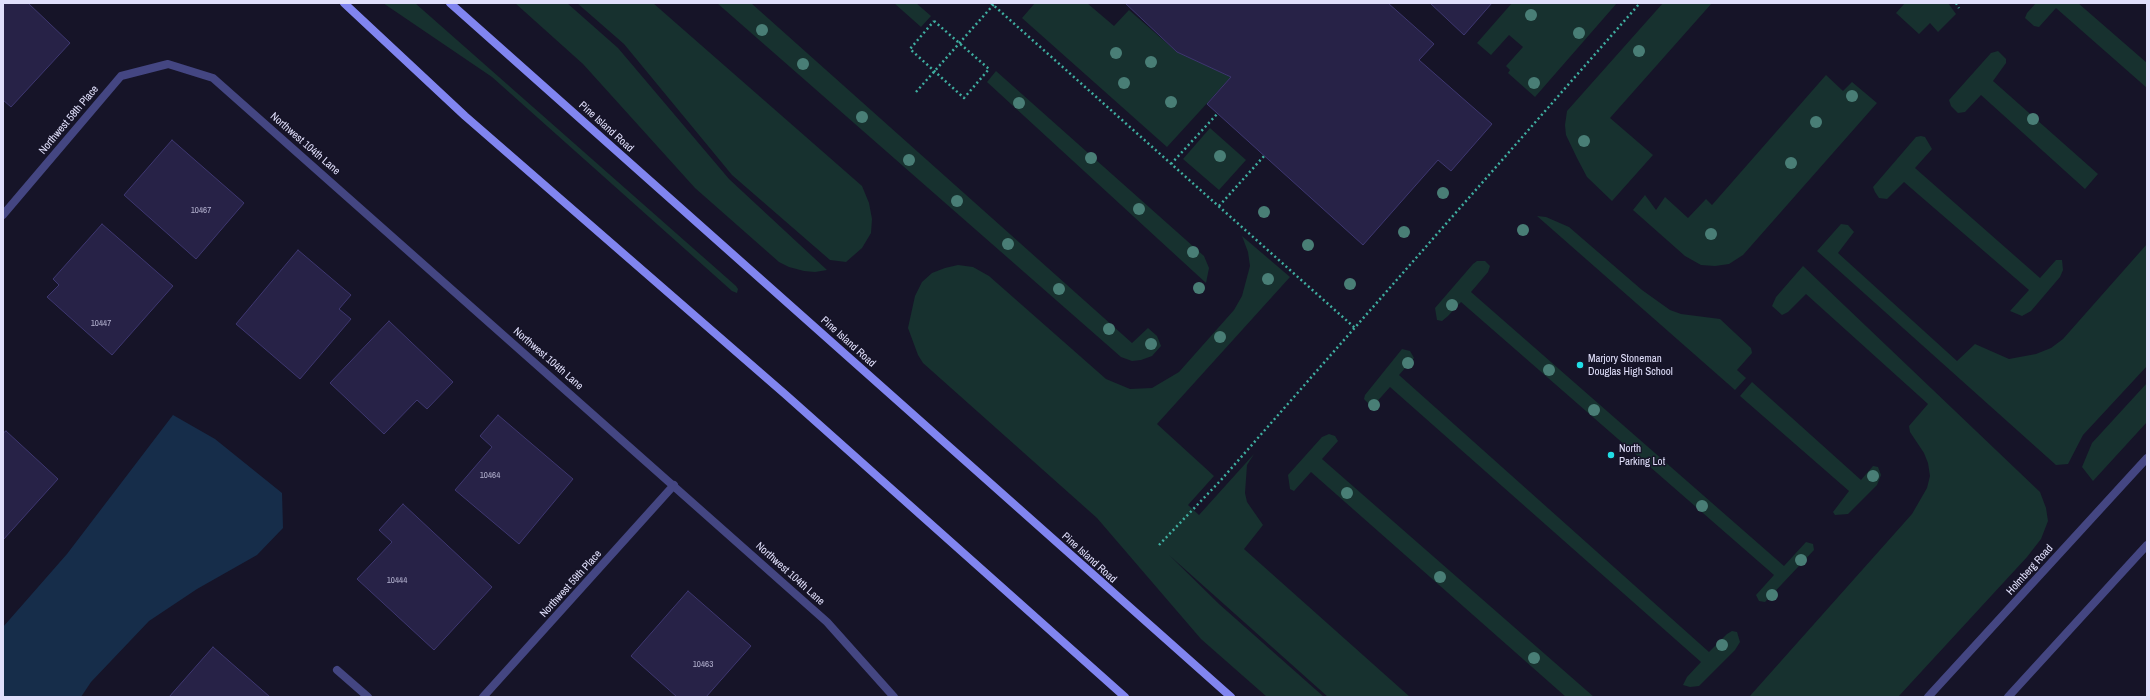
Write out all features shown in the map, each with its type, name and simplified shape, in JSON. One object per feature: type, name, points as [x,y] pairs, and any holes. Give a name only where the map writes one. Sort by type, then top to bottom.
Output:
[{"type":"main road","points":[[344,3],[465,116],[786,395],[1124,697]]},
{"type":"main road","name":"Pine Island Road","points":[[450,3],[1231,697]]},
{"type":"street","name":"Northwest 58th Place","points":[[3,215],[121,76],[168,64]]},
{"type":"street","name":"Northwest 104th Lane","points":[[168,64],[213,78],[827,622],[894,697]]},
{"type":"street","name":"Holmberg Road","points":[[1928,697],[2147,458]]},
{"type":"street","name":"Northwest 59th Place","points":[[483,697],[674,485]]},
{"type":"street","points":[[2008,697],[2147,545]]},
{"type":"street","points":[[337,670],[368,697]]},
{"type":"path","points":[[1159,545],[1221,480],[1640,3]]},
{"type":"path","points":[[1956,3],[1959,8]]},
{"type":"path","points":[[916,92],[993,4],[1355,328]]},
{"type":"path","points":[[934,21],[959,43],[989,69],[964,98],[910,49],[934,21]]},
{"type":"path","points":[[1171,164],[1218,113]]},
{"type":"path","points":[[1219,206],[1265,155]]},
{"type":"green space","points":[[383,3],[415,3],[736,286],[738,289],[737,293],[732,291],[492,77]]},
{"type":"green space","points":[[515,3],[567,3],[618,48],[729,179],[827,270],[815,272],[804,271],[789,267],[779,262],[695,188],[583,64]]},
{"type":"green space","points":[[577,3],[653,3],[862,186],[869,203],[872,219],[871,233],[862,248],[846,262],[830,260],[732,175],[624,44]]},
{"type":"green space","points":[[717,3],[751,3],[1132,343],[1148,328],[1157,336],[1161,346],[1152,356],[1141,360],[1132,361],[1121,357]]},
{"type":"green space","points":[[894,3],[916,3],[931,16],[921,27]]},
{"type":"green space","points":[[1035,3],[1087,3],[1114,26],[1129,10],[1177,52],[1231,77],[1167,147],[1022,18]]},
{"type":"green space","points":[[1512,3],[1617,3],[1535,97],[1508,73],[1510,70],[1506,66],[1523,47],[1509,35],[1491,55],[1477,43]]},
{"type":"green space","points":[[1663,3],[1712,3],[1610,118],[1653,155],[1612,201],[1587,177],[1577,158],[1566,135],[1565,125],[1567,111]]},
{"type":"green space","points":[[1905,3],[1948,3],[1956,14],[1938,32],[1930,23],[1919,34],[1896,13]]},
{"type":"green space","points":[[2036,3],[2078,3],[2147,63],[2147,88],[2056,8],[2039,27],[2034,26],[2025,18],[2027,13]]},
{"type":"green space","points":[[1998,51],[2006,59],[2006,63],[1993,81],[2098,174],[2085,189],[1981,95],[1965,112],[1958,113],[1951,106],[1949,100],[1991,53]]},
{"type":"green space","points":[[996,71],[1204,256],[1209,268],[1206,283],[987,82]]},
{"type":"green space","points":[[1826,75],[1843,91],[1852,82],[1877,103],[1743,255],[1729,264],[1715,266],[1701,265],[1685,256],[1633,210],[1645,195],[1656,210],[1665,197],[1688,218],[1706,199],[1712,205]]},
{"type":"green space","points":[[1210,128],[1246,160],[1219,190],[1183,159]]},
{"type":"green space","points":[[1916,137],[1925,137],[1932,149],[1915,168],[2040,278],[2056,260],[2062,260],[2063,270],[2060,277],[2031,311],[2022,316],[2010,311],[2029,290],[1904,182],[1887,199],[1879,198],[1875,192],[1873,187]]},
{"type":"green space","points":[[1537,216],[1546,217],[1569,227],[1642,290],[1670,310],[1681,314],[1720,319],[1751,348],[1752,353],[1737,370],[1746,378],[1735,390]]},
{"type":"green space","points":[[1841,224],[1848,225],[1854,232],[1838,253],[1957,361],[1975,344],[2009,359],[2036,354],[2051,348],[2063,339],[2147,244],[2147,366],[2083,435],[2068,464],[2056,465],[1817,251]]},
{"type":"green space","points":[[1242,236],[1290,277],[1157,424],[1214,476],[1188,505],[1199,515],[1254,454],[1247,465],[1245,493],[1247,502],[1263,525],[1244,549],[1410,697],[1328,697],[1169,555],[1219,604],[1324,697],[1267,697],[1201,639],[1097,518],[923,363],[918,355],[908,328],[915,296],[922,282],[932,273],[945,268],[958,265],[973,267],[989,276],[1106,379],[1130,389],[1152,388],[1179,372],[1234,310],[1242,296],[1250,266],[1248,252]]},
{"type":"green space","points":[[1477,261],[1485,261],[1490,266],[1488,272],[1471,292],[1784,566],[1806,542],[1813,544],[1814,550],[1765,602],[1759,601],[1756,595],[1774,575],[1461,302],[1442,321],[1437,320],[1435,308]]},
{"type":"green space","points":[[1803,266],[2040,492],[2046,508],[2048,521],[2041,539],[2027,557],[1898,697],[1749,697],[1912,514],[1927,488],[1930,476],[1928,463],[1924,453],[1910,432],[1909,426],[1928,404],[1806,294],[1788,312],[1782,315],[1772,306],[1776,297]]},
{"type":"green space","points":[[1402,349],[1410,351],[1414,358],[1399,375],[1709,652],[1727,634],[1732,631],[1737,632],[1740,642],[1735,650],[1699,686],[1690,687],[1683,685],[1687,677],[1701,662],[1390,387],[1374,405],[1369,404],[1364,399],[1365,395]]},
{"type":"green space","points":[[1752,382],[1861,480],[1873,466],[1878,467],[1881,475],[1877,485],[1848,514],[1835,515],[1833,512],[1849,491],[1740,396]]},
{"type":"green space","points":[[2147,383],[2147,422],[2093,481],[2082,467],[2092,443]]},
{"type":"green space","points":[[1329,434],[1335,436],[1338,441],[1322,459],[1594,697],[1566,697],[1311,472],[1294,491],[1290,489],[1288,475],[1322,437]]},
{"type":"water","points":[[173,415],[215,439],[282,493],[283,528],[257,555],[197,589],[149,621],[91,682],[81,697],[3,697],[3,627],[67,554]]},
{"type":"building","points":[[3,3],[28,3],[70,43],[11,107],[3,100]]},
{"type":"building","points":[[1125,3],[1388,3],[1434,44],[1419,60],[1492,124],[1451,171],[1438,160],[1363,245],[1207,104],[1231,77],[1177,52]]},
{"type":"building","points":[[1430,3],[1492,3],[1464,35]]},
{"type":"building","points":[[172,140],[244,203],[196,259],[124,195]]},
{"type":"building","points":[[102,224],[173,286],[112,355],[47,297],[59,285],[53,279]]},
{"type":"building","points":[[298,250],[351,295],[339,309],[351,319],[300,379],[236,324]]},
{"type":"building","points":[[389,321],[453,382],[427,409],[417,400],[384,434],[330,383]]},
{"type":"building","points":[[498,415],[573,479],[519,544],[455,490],[492,447],[480,436]]},
{"type":"building","points":[[6,431],[58,479],[3,540],[3,433]]},
{"type":"building","points":[[403,504],[492,587],[434,650],[357,579],[392,542],[379,530]]},
{"type":"building","points":[[688,591],[751,646],[706,697],[677,697],[631,656]]},
{"type":"building","points":[[213,647],[270,697],[169,697]]},
{"type":"place","name":"Marjory Stoneman Douglas High School","points":[[1580,365]]},
{"type":"place","name":"North Parking Lot","points":[[1611,455]]}]
